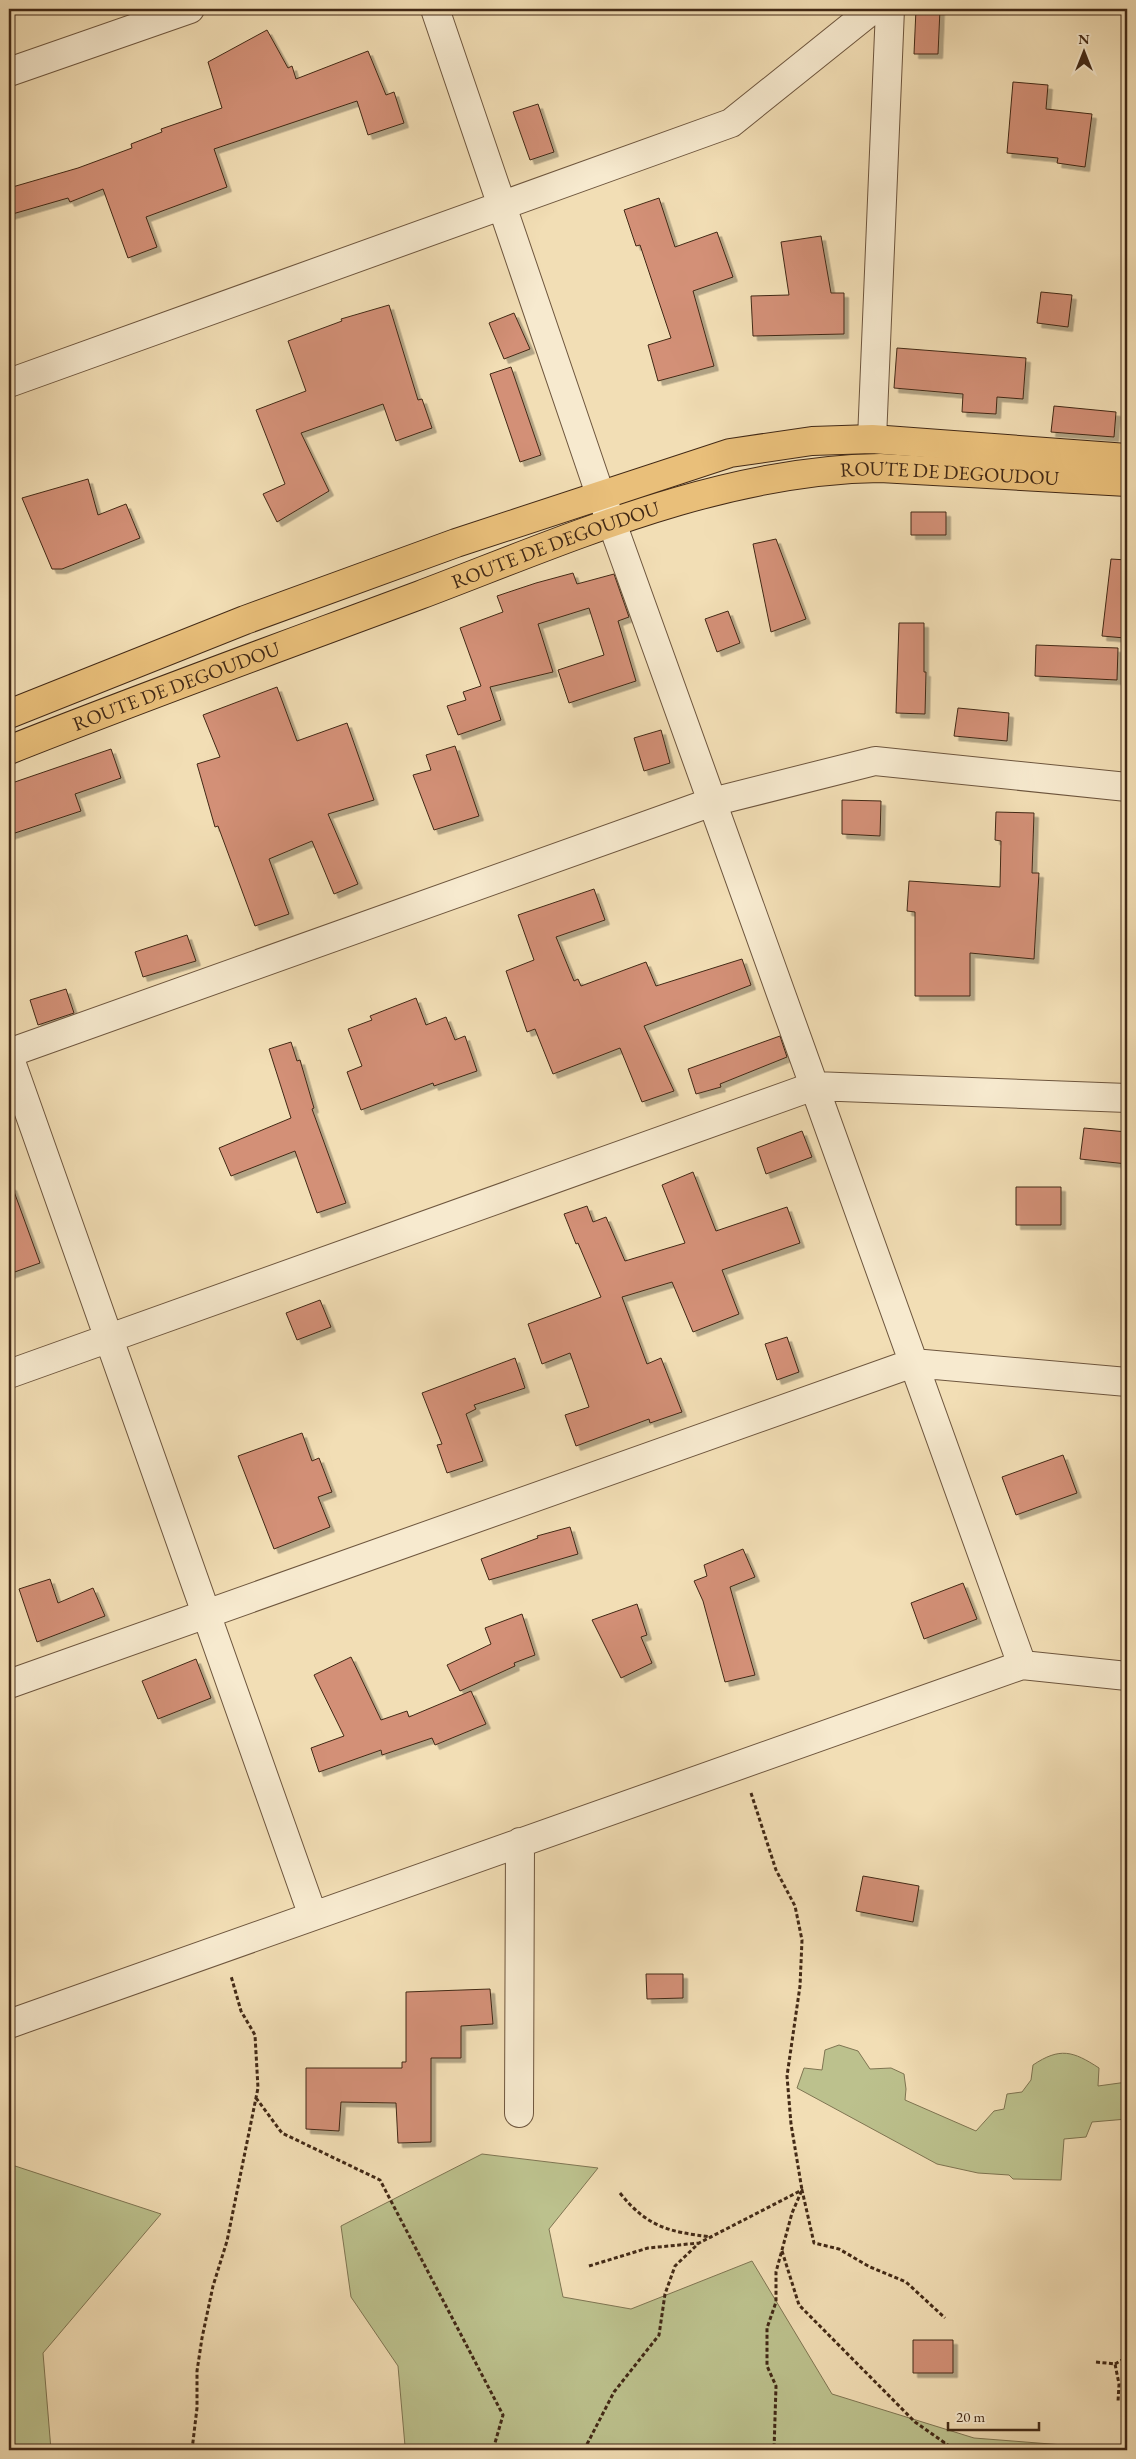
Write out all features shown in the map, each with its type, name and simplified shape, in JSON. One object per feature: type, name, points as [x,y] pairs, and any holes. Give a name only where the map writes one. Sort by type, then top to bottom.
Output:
[{"type":"main road","name":"ROUTE DE DEGOUDOU","points":[[9,714],[245,620],[456,543],[600,494],[730,453],[812,441],[872,439],[1127,458]]},
{"type":"main road","name":"ROUTE DE DEGOUDOU","points":[[9,750],[612,523],[753,482],[840,469],[880,468],[1127,482]]},
{"type":"street","points":[[9,72],[190,9]]},
{"type":"street","points":[[435,9],[600,494],[1022,1665]]},
{"type":"street","points":[[9,383],[731,123],[873,9]]},
{"type":"street","points":[[872,439],[890,9]]},
{"type":"street","points":[[313,1916],[9,1054],[712,802],[875,761],[1127,786]]},
{"type":"street","points":[[9,1374],[814,1086],[1127,1098]]},
{"type":"street","points":[[9,1684],[913,1363],[1127,1382]]},
{"type":"street","points":[[9,2024],[1022,1665],[1127,1676]]},
{"type":"street","points":[[519,2113],[520,1842]]},
{"type":"path","points":[[743,1764],[776,1870],[795,1906],[802,1940],[800,1986],[788,2076],[790,2115],[802,2190],[814,2243],[839,2249],[870,2267],[906,2282],[945,2318]]},
{"type":"path","points":[[192,2450],[196,2408],[196,2371],[202,2338],[213,2286],[232,2216],[258,2088],[255,2035],[241,2011],[231,1982],[229,1946]]},
{"type":"path","points":[[256,2098],[282,2133],[380,2180],[503,2414],[493,2450]]},
{"type":"path","points":[[584,2450],[614,2392],[659,2335],[665,2294],[675,2266],[699,2243],[802,2190]]},
{"type":"path","points":[[774,2450],[776,2386],[767,2366],[767,2328],[776,2302],[776,2272],[792,2213],[802,2190]]},
{"type":"path","points":[[620,2193],[630,2205],[653,2224],[684,2234],[712,2237]]},
{"type":"path","points":[[589,2266],[648,2248],[699,2243]]},
{"type":"path","points":[[782,2251],[799,2305],[915,2422],[954,2450]]},
{"type":"path","points":[[1096,2362],[1115,2364],[1127,2357]]},
{"type":"path","points":[[1115,2364],[1119,2384],[1118,2402]]},
{"type":"path","points":[[942,2450],[944,2442]]},
{"type":"green space","points":[[839,2045],[858,2051],[870,2069],[891,2068],[904,2074],[905,2100],[976,2131],[994,2111],[1004,2109],[1007,2094],[1022,2092],[1031,2080],[1033,2065],[1051,2055],[1066,2053],[1082,2058],[1099,2068],[1098,2086],[1127,2082],[1127,2119],[1092,2122],[1086,2137],[1064,2139],[1061,2180],[1013,2179],[1009,2175],[978,2173],[937,2164],[797,2088],[804,2068],[822,2070],[825,2050]]},
{"type":"green space","points":[[482,2154],[598,2168],[549,2229],[563,2297],[631,2309],[752,2261],[832,2394],[974,2438],[1127,2450],[403,2450],[405,2446],[398,2366],[351,2297],[341,2226]]},
{"type":"green space","points":[[9,2164],[161,2214],[43,2353],[51,2450],[9,2450]]},
{"type":"building","points":[[916,9],[940,9],[938,54],[914,54]]},
{"type":"building","points":[[267,30],[288,68],[292,66],[296,79],[368,51],[386,95],[394,92],[404,123],[368,135],[357,101],[214,149],[227,187],[146,217],[157,247],[128,258],[103,189],[70,202],[68,198],[9,215],[9,188],[78,168],[132,148],[131,144],[162,132],[161,129],[222,108],[208,62]]},
{"type":"building","points":[[1013,82],[1048,85],[1046,109],[1092,114],[1085,167],[1057,163],[1058,158],[1007,153]]},
{"type":"building","points":[[538,104],[554,152],[530,160],[513,112]]},
{"type":"building","points":[[659,198],[675,247],[717,232],[733,277],[693,291],[714,366],[658,381],[648,345],[671,338],[640,245],[636,246],[624,210]]},
{"type":"building","points":[[821,236],[831,293],[844,293],[844,334],[753,336],[751,296],[789,295],[781,242]]},
{"type":"building","points":[[1041,292],[1072,295],[1068,327],[1037,323]]},
{"type":"building","points":[[389,305],[418,400],[422,399],[432,428],[396,441],[383,404],[301,433],[329,491],[277,522],[263,494],[285,484],[256,410],[306,391],[288,341],[342,321],[341,319]]},
{"type":"building","points":[[514,313],[530,349],[504,359],[489,323]]},
{"type":"building","points":[[897,348],[1026,358],[1023,399],[997,397],[996,414],[962,412],[963,394],[894,388]]},
{"type":"building","points":[[511,367],[541,455],[520,462],[490,374]]},
{"type":"building","points":[[1054,406],[1116,412],[1114,437],[1051,432]]},
{"type":"building","points":[[88,479],[98,515],[126,504],[140,538],[62,569],[52,569],[22,498]]},
{"type":"building","points":[[911,512],[946,512],[946,535],[911,535]]},
{"type":"building","points":[[776,539],[806,619],[771,632],[753,544]]},
{"type":"building","points":[[1111,559],[1127,560],[1125,638],[1102,636]]},
{"type":"building","points":[[573,573],[577,584],[614,574],[629,617],[618,621],[636,681],[569,703],[558,670],[604,655],[589,608],[538,624],[553,672],[490,687],[501,720],[458,735],[447,706],[466,700],[463,692],[481,686],[460,628],[503,612],[497,596]]},
{"type":"building","points":[[728,611],[740,643],[717,652],[705,619]]},
{"type":"building","points":[[899,623],[924,623],[925,714],[896,713]]},
{"type":"building","points":[[1036,645],[1118,648],[1117,680],[1035,676]]},
{"type":"building","points":[[277,687],[297,741],[347,723],[374,800],[328,814],[358,884],[334,894],[312,841],[269,859],[289,914],[255,926],[218,826],[215,827],[197,764],[220,757],[203,715]]},
{"type":"building","points":[[958,708],[1009,713],[1007,741],[954,736]]},
{"type":"building","points":[[661,730],[670,763],[644,771],[634,738]]},
{"type":"building","points":[[455,746],[479,816],[434,830],[413,775],[431,770],[426,755]]},
{"type":"building","points":[[111,749],[121,778],[75,794],[81,811],[9,835],[9,784]]},
{"type":"building","points":[[842,800],[881,801],[880,836],[842,834]]},
{"type":"building","points":[[996,812],[1034,813],[1032,873],[1039,873],[1034,959],[970,953],[970,996],[915,996],[915,912],[907,911],[909,881],[1000,887],[1001,841],[995,840]]},
{"type":"building","points":[[594,889],[605,920],[556,937],[574,981],[578,979],[581,986],[646,962],[656,986],[742,959],[751,985],[644,1026],[674,1091],[642,1102],[620,1048],[553,1074],[535,1029],[527,1032],[506,971],[534,960],[518,915]]},
{"type":"building","points":[[187,935],[196,961],[143,977],[135,952]]},
{"type":"building","points":[[66,989],[74,1013],[38,1025],[30,1000]]},
{"type":"building","points":[[416,998],[426,1025],[446,1017],[455,1040],[465,1036],[477,1071],[434,1086],[433,1083],[361,1110],[347,1072],[362,1066],[348,1029],[372,1020],[370,1016]]},
{"type":"building","points":[[780,1036],[787,1057],[720,1084],[721,1087],[696,1094],[688,1069]]},
{"type":"building","points":[[291,1042],[297,1061],[300,1060],[314,1108],[312,1109],[346,1203],[317,1213],[295,1151],[231,1176],[219,1148],[291,1118],[269,1049]]},
{"type":"building","points":[[1084,1128],[1127,1132],[1127,1164],[1080,1159]]},
{"type":"building","points":[[802,1131],[812,1157],[766,1174],[757,1148]]},
{"type":"building","points":[[693,1172],[716,1231],[787,1207],[800,1243],[722,1270],[739,1314],[693,1332],[672,1282],[622,1297],[647,1364],[661,1358],[682,1412],[650,1423],[649,1419],[576,1446],[565,1415],[589,1407],[570,1353],[542,1364],[528,1324],[601,1297],[564,1214],[587,1206],[593,1222],[606,1217],[625,1261],[685,1243],[662,1185]]},
{"type":"building","points":[[9,1186],[12,1186],[40,1263],[9,1274]]},
{"type":"building","points":[[1016,1187],[1061,1187],[1061,1225],[1016,1225]]},
{"type":"building","points":[[320,1300],[331,1327],[297,1340],[286,1313]]},
{"type":"building","points":[[787,1337],[799,1372],[777,1380],[765,1344]]},
{"type":"building","points":[[515,1358],[525,1388],[474,1405],[476,1409],[466,1414],[483,1461],[447,1473],[437,1445],[442,1444],[422,1393]]},
{"type":"building","points":[[302,1433],[312,1461],[319,1458],[332,1492],[318,1497],[330,1527],[274,1549],[238,1456]]},
{"type":"building","points":[[1063,1455],[1077,1493],[1016,1515],[1002,1477]]},
{"type":"building","points":[[570,1527],[578,1554],[489,1580],[481,1559],[538,1538],[537,1536]]},
{"type":"building","points":[[743,1549],[755,1577],[730,1587],[755,1675],[725,1682],[703,1601],[694,1581],[707,1576],[704,1565]]},
{"type":"building","points":[[50,1579],[58,1603],[93,1588],[105,1616],[37,1642],[19,1589]]},
{"type":"building","points":[[963,1583],[977,1619],[924,1639],[911,1603]]},
{"type":"building","points":[[637,1604],[647,1635],[641,1637],[652,1663],[621,1678],[592,1620]]},
{"type":"building","points":[[522,1614],[535,1655],[514,1663],[515,1666],[460,1691],[447,1665],[491,1644],[485,1628]]},
{"type":"building","points":[[351,1657],[381,1720],[407,1711],[409,1717],[471,1691],[486,1724],[435,1745],[432,1738],[382,1755],[381,1750],[319,1772],[311,1748],[344,1736],[314,1675]]},
{"type":"building","points":[[196,1659],[211,1698],[158,1719],[142,1681]]},
{"type":"building","points":[[863,1876],[919,1886],[913,1922],[856,1911]]},
{"type":"building","points":[[646,1974],[683,1974],[683,1998],[647,1999]]},
{"type":"building","points":[[490,1989],[493,2024],[461,2026],[461,2058],[431,2058],[431,2142],[398,2143],[396,2103],[341,2102],[339,2131],[306,2129],[306,2068],[402,2068],[402,2062],[406,2062],[406,1992]]},
{"type":"building","points":[[913,2340],[953,2340],[953,2373],[913,2373]]}]
